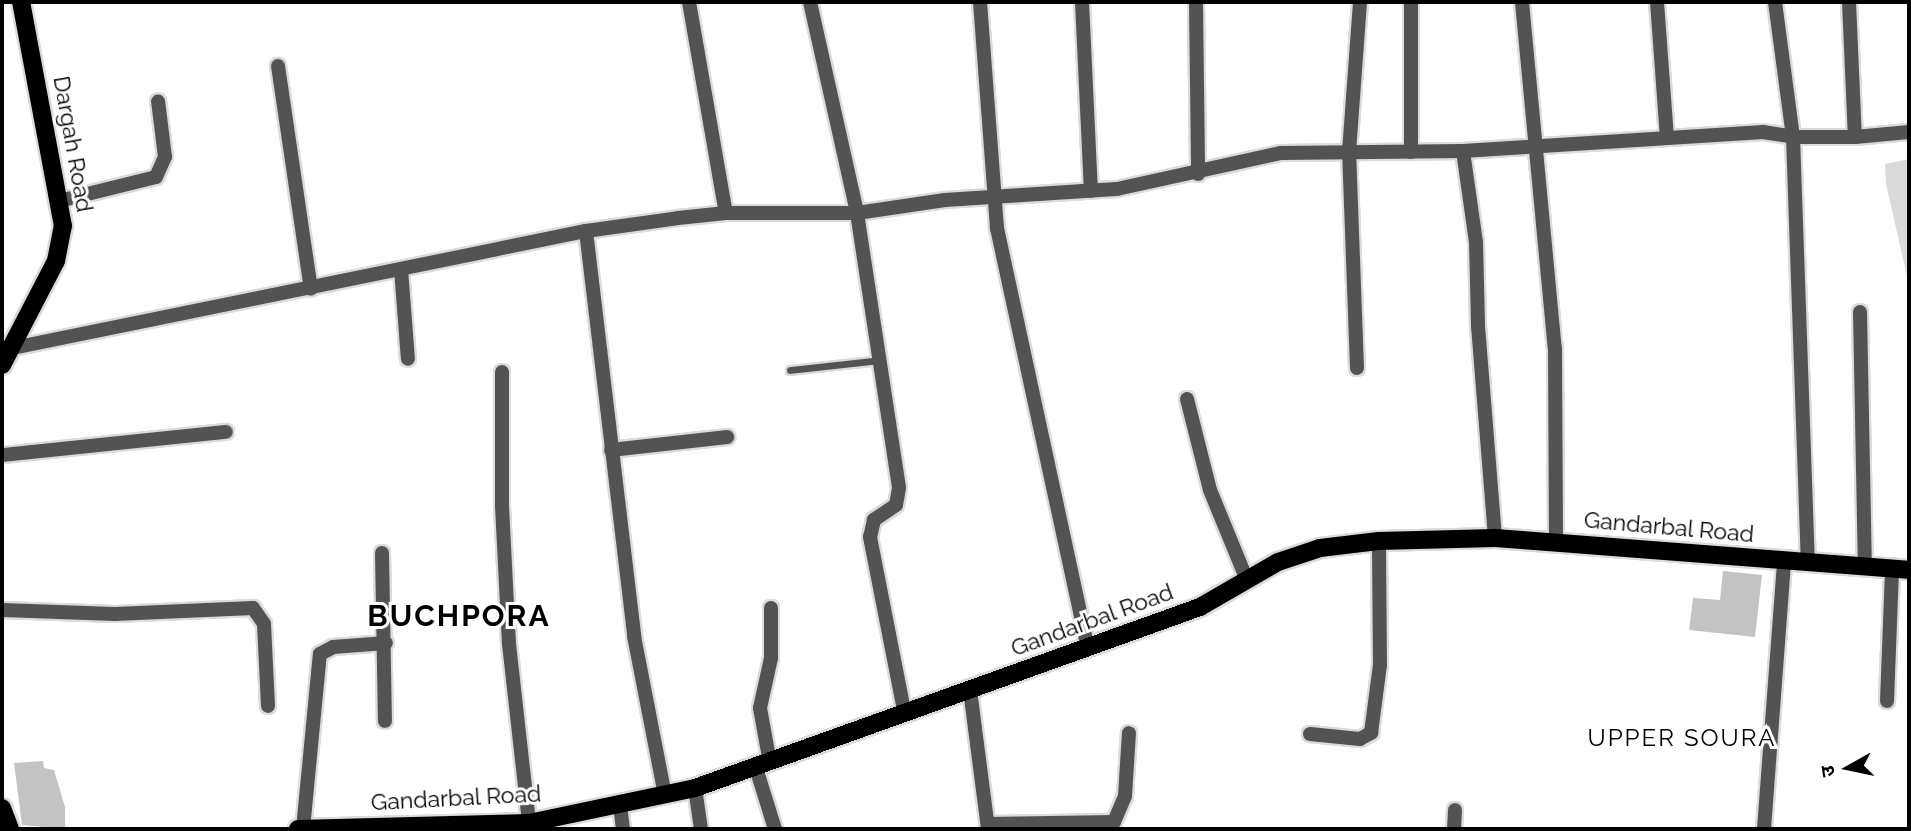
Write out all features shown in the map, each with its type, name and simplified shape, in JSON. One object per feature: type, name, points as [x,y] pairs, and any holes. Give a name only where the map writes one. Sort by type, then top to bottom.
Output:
[{"type":"main road","name":"Dargah Road","points":[[4,355],[32,313],[55,261],[63,226],[21,2]]},
{"type":"main road","name":"Gandarbal Road","points":[[301,829],[529,823],[695,788],[905,715],[1200,607],[1278,562],[1320,548],[1379,541],[1495,538],[1901,569]]},
{"type":"main road","points":[[2,808],[10,829]]},
{"type":"street","points":[[688,2],[726,213]]},
{"type":"street","points":[[810,2],[857,213],[881,360],[899,497],[874,520],[870,537],[905,715]]},
{"type":"street","points":[[980,2],[994,195],[1017,323],[1088,648]]},
{"type":"street","points":[[1082,2],[1091,191]]},
{"type":"street","points":[[1196,2],[1198,174]]},
{"type":"street","points":[[1357,368],[1349,152],[1360,2]]},
{"type":"street","points":[[1411,2],[1411,152]]},
{"type":"street","points":[[1522,2],[1555,348],[1556,541]]},
{"type":"street","points":[[1657,2],[1667,138]]},
{"type":"street","points":[[1775,2],[1793,137],[1808,564]]},
{"type":"street","points":[[1849,2],[1855,137]]},
{"type":"street","points":[[278,66],[311,289]]},
{"type":"street","points":[[59,201],[156,177],[165,157],[158,101]]},
{"type":"street","points":[[4,355],[586,231],[726,213],[857,213],[994,195],[1091,191],[1198,174],[1281,153],[1538,148],[1763,132],[1793,137],[1855,137],[1909,132]]},
{"type":"street","points":[[1463,151],[1476,242],[1495,538]]},
{"type":"street","points":[[586,231],[634,636],[665,794]]},
{"type":"street","points":[[401,270],[408,359]]},
{"type":"street","points":[[1860,312],[1865,567]]},
{"type":"street","points":[[502,372],[502,506],[509,644],[529,823]]},
{"type":"street","points":[[1187,399],[1210,490],[1247,580]]},
{"type":"street","points":[[2,455],[226,432]]},
{"type":"street","points":[[611,450],[727,438]]},
{"type":"street","points":[[1310,734],[1360,739],[1371,733],[1380,665],[1379,541]]},
{"type":"street","points":[[382,554],[386,643],[385,721]]},
{"type":"street","points":[[1764,829],[1784,562]]},
{"type":"street","points":[[1887,701],[1901,569]]},
{"type":"street","points":[[2,610],[115,614],[253,608],[264,624],[268,706]]},
{"type":"street","points":[[771,608],[771,658],[761,696],[763,765],[775,829]]},
{"type":"street","points":[[301,829],[320,654],[333,647],[386,643]]},
{"type":"street","points":[[970,690],[988,827],[1114,822],[1125,796],[1129,733]]},
{"type":"street","points":[[695,788],[701,829]]},
{"type":"street","points":[[620,805],[623,829]]},
{"type":"street","points":[[1454,829],[1455,810]]},
{"type":"lane","points":[[790,370],[881,360]]},
{"type":"shaded area","points":[[1909,159],[1909,285],[1886,184],[1885,164]]},
{"type":"building","points":[[1723,571],[1762,575],[1755,637],[1689,630],[1693,598],[1720,600]]},
{"type":"building","points":[[43,761],[44,768],[54,770],[65,807],[65,829],[22,825],[14,763]]},
{"type":"district","name":"BUCHPORA","points":[[459,616]]},
{"type":"district","name":"UPPER SOURA","points":[[1682,738]]}]
